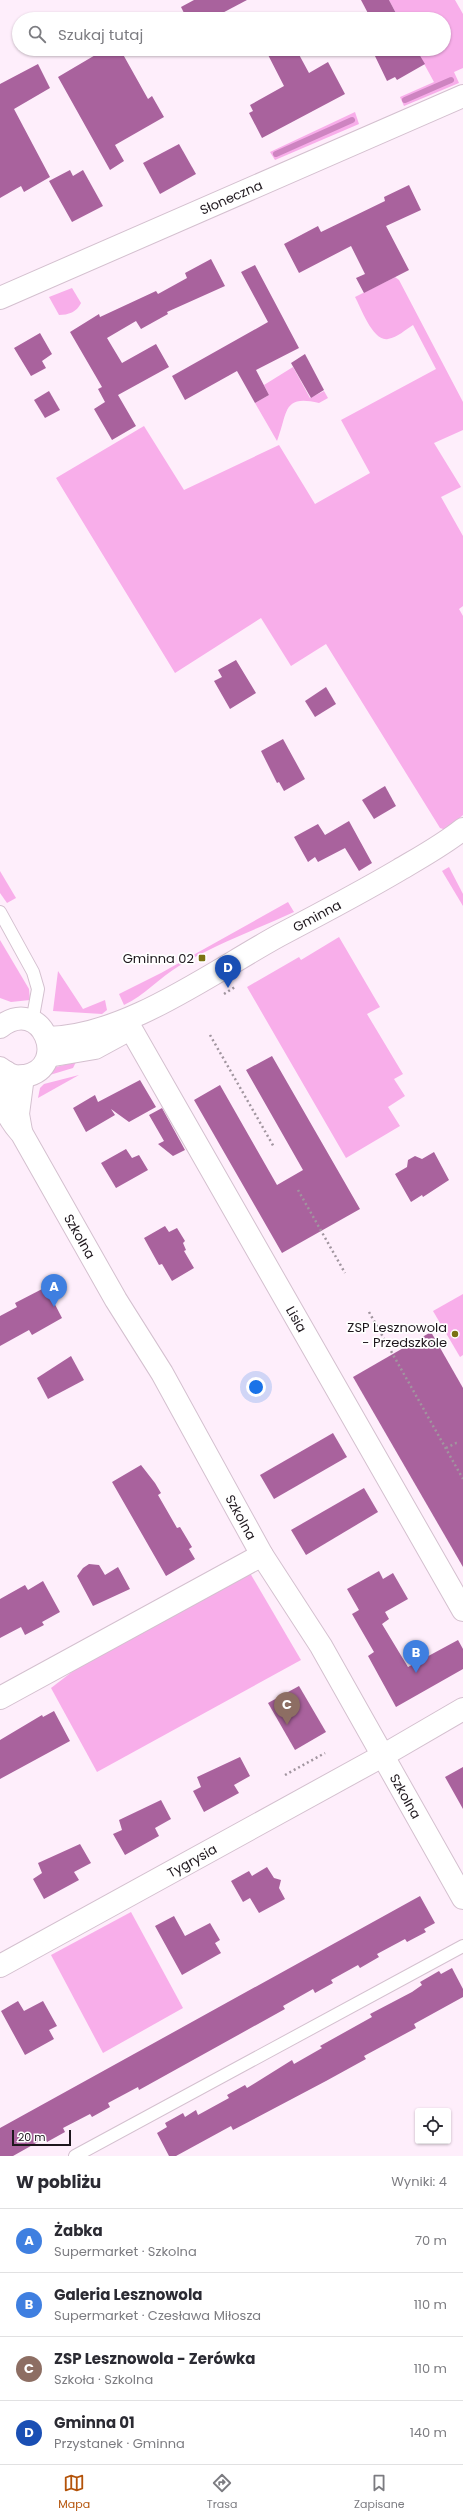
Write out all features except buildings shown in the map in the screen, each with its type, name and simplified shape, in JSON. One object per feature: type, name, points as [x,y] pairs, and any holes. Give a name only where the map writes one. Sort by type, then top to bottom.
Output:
[{"type":"street","name":"Słoneczna","points":[[0,298],[463,96]]},
{"type":"street","name":"Gminna","points":[[48,1047],[129,1017],[169,999],[279,936],[331,910],[442,845],[463,829]]},
{"type":"street","name":"Gminna","points":[[48,1047],[95,1048],[131,1029],[169,999]]},
{"type":"street","points":[[2,1024],[19,1019],[32,1022],[41,1028],[48,1047],[40,1068],[10,1072]]},
{"type":"street","name":"Lisia","points":[[131,1029],[463,1610]]},
{"type":"street","name":"Szkolna","points":[[10,1072],[22,1134],[112,1293],[162,1373],[262,1554],[321,1646],[384,1755],[463,1898]]},
{"type":"street","points":[[0,1698],[262,1554]]},
{"type":"street","name":"Tygrysia","points":[[0,1966],[384,1755],[463,1709]]},
{"type":"lane","points":[[0,912],[33,972],[38,989],[32,1022]]},
{"type":"lane","points":[[75,2156],[463,1946]]},
{"type":"path","points":[[210,1035],[274,1147]]},
{"type":"path","points":[[298,1190],[345,1273]]},
{"type":"path","points":[[369,1312],[463,1479]]},
{"type":"path","points":[[446,1448],[456,1443],[460,1443]]},
{"type":"path","points":[[285,1775],[325,1753]]},
{"type":"shaded area","points":[[389,0],[455,0],[463,14],[463,68],[454,72],[459,83],[404,106],[400,97],[434,82],[420,56],[451,56],[451,12],[395,12]]},
{"type":"shaded area","points":[[355,112],[359,124],[275,160],[270,152]]},
{"type":"shaded area","points":[[395,277],[399,280],[463,402],[463,430],[434,443],[461,487],[441,497],[463,536],[463,606],[459,609],[463,616],[463,815],[446,830],[440,828],[326,644],[291,666],[261,618],[175,673],[56,478],[144,426],[184,490],[279,445],[315,504],[370,473],[341,420],[436,369],[413,325],[395,337],[383,339],[377,335],[368,323],[355,297]]},
{"type":"shaded area","points":[[72,288],[81,303],[77,309],[72,312],[59,315],[49,297]]},
{"type":"shaded area","points":[[293,367],[310,398],[324,391],[328,398],[319,403],[298,401],[292,404],[285,414],[277,441],[255,403],[269,395],[264,385]]},
{"type":"shaded area","points":[[449,867],[463,894],[463,906],[442,871]]},
{"type":"shaded area","points":[[0,871],[16,898],[7,903],[0,893]]},
{"type":"shaded area","points":[[288,902],[294,912],[193,958],[179,966],[132,1001],[124,1005],[119,994],[161,973]]},
{"type":"shaded area","points":[[339,937],[380,1007],[367,1014],[403,1074],[394,1079],[405,1096],[388,1107],[400,1126],[346,1158],[247,987],[299,957],[301,960]]},
{"type":"shaded area","points":[[0,940],[29,989],[30,1000],[11,1002],[0,998]]},
{"type":"shaded area","points":[[58,971],[83,1009],[105,1000],[107,1010],[102,1014],[53,1011]]},
{"type":"shaded area","points":[[76,1062],[73,1068],[43,1077],[56,1067]]},
{"type":"shaded area","points":[[79,1075],[38,1098],[40,1088],[44,1084]]},
{"type":"shaded area","name":"ZSP Lesznowola - Przedszkole","points":[[463,1294],[463,1355],[460,1357],[433,1311]]},
{"type":"shaded area","points":[[250,1573],[301,1660],[97,1772],[51,1688],[81,1665]]},
{"type":"shaded area","points":[[131,1912],[183,2008],[103,2053],[51,1955]]},
{"type":"waterway","points":[[405,100],[451,80]]},
{"type":"waterway","points":[[276,154],[352,120]]},
{"type":"place","name":"Gminna 02","points":[[202,958]]},
{"type":"place","name":"Gminna 01","points":[[228,988]]},
{"type":"place","name":"Żabka","points":[[54,1307]]},
{"type":"place","name":"ZSP Lesznowola - Przedszkole","points":[[455,1334]]},
{"type":"place","name":"Galeria Lesznowola","points":[[416,1673]]},
{"type":"place","name":"ZSP Lesznowola - Zerówka","points":[[287,1725]]}]
